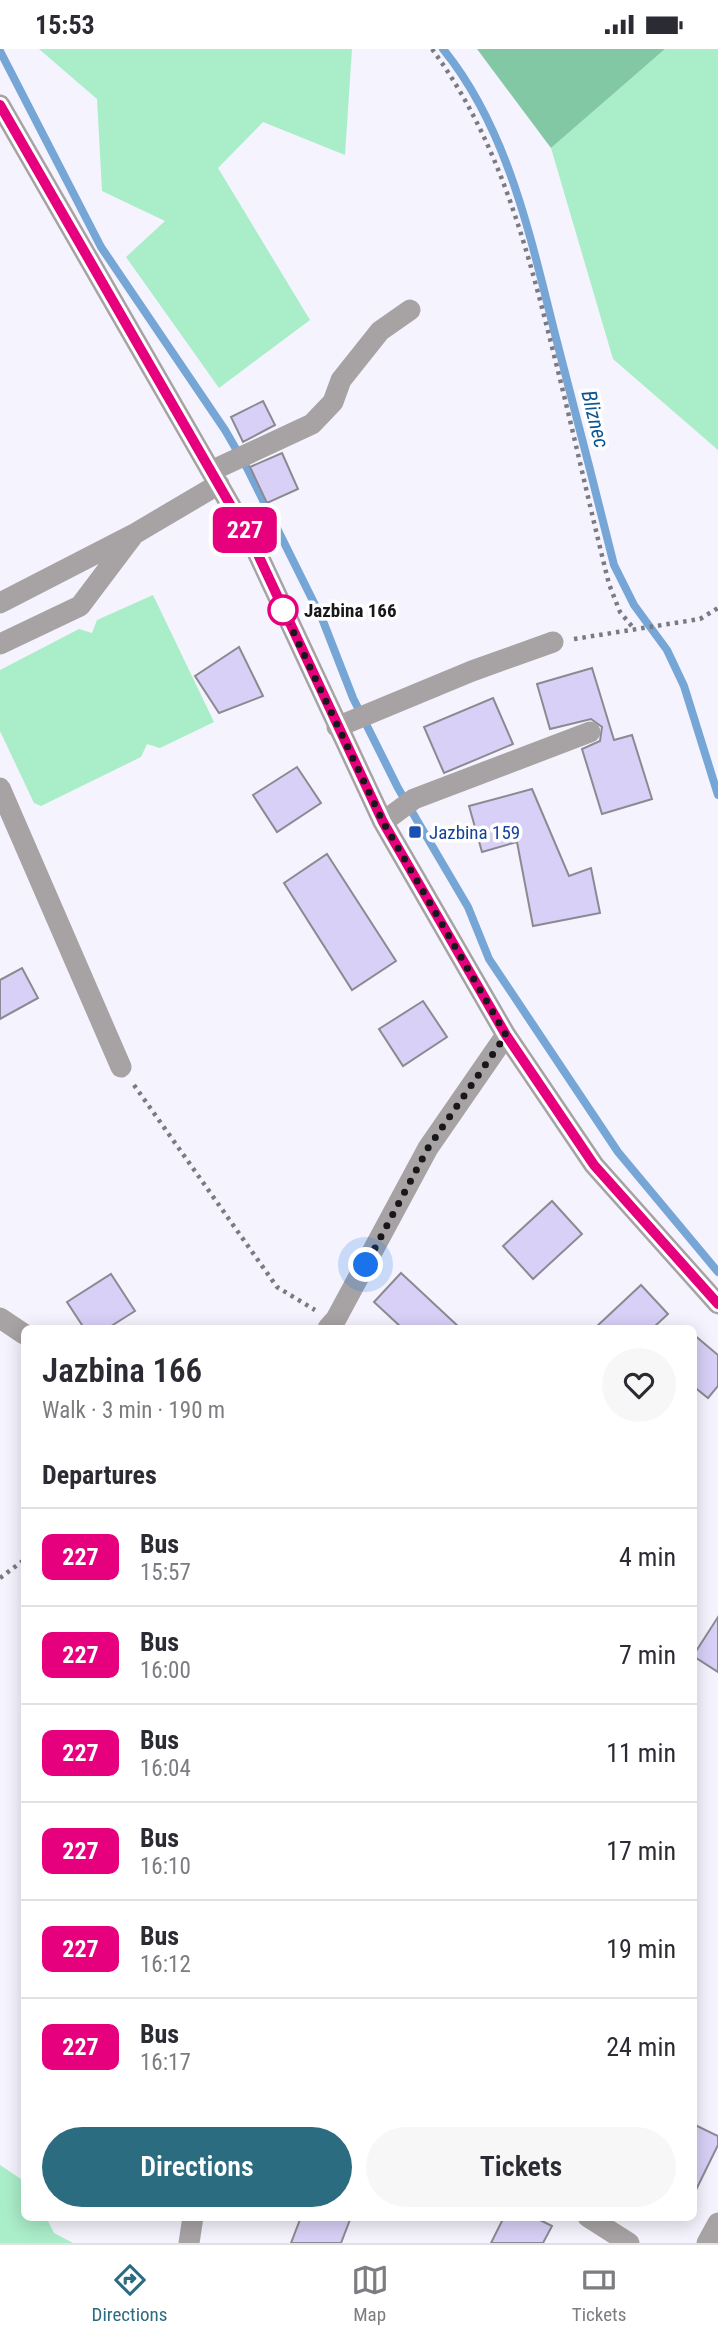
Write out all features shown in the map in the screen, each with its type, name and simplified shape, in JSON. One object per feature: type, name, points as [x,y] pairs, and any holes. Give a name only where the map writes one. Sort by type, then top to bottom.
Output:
[{"type":"street","points":[[0,104],[226,467],[254,546],[352,719],[399,810],[506,1035],[594,1165],[718,1304]]},
{"type":"street","points":[[0,603],[136,533],[226,467],[312,424],[333,402],[341,380],[380,331],[410,310]]},
{"type":"street","points":[[0,644],[80,605],[136,533]]},
{"type":"street","points":[[352,719],[553,642]]},
{"type":"street","points":[[399,810],[590,732]]},
{"type":"street","points":[[0,788],[121,1067]]},
{"type":"street","points":[[335,1325],[428,1148],[506,1035]]},
{"type":"street","points":[[0,1318],[21,1332]]},
{"type":"street","points":[[189,2243],[192,2221]]},
{"type":"street","points":[[594,2221],[629,2243]]},
{"type":"street","points":[[707,2243],[718,2223]]},
{"type":"path","points":[[432,49],[478,120],[506,183],[535,276],[609,584],[620,612],[635,630]]},
{"type":"path","points":[[553,642],[635,630],[660,623],[699,619],[718,608]]},
{"type":"path","points":[[121,1067],[277,1287],[335,1325]]},
{"type":"path","points":[[0,1578],[21,1562]]},
{"type":"green space","points":[[39,49],[352,49],[345,155],[263,122],[218,168],[310,320],[219,388],[126,257],[165,221],[102,191],[97,99]]},
{"type":"green space","points":[[477,49],[665,49],[551,148]]},
{"type":"green space","points":[[665,49],[718,49],[718,450],[613,359],[551,148]]},
{"type":"green space","points":[[153,595],[214,722],[160,748],[147,744],[141,757],[41,806],[34,803],[0,731],[0,670],[79,629],[92,633],[97,620]]},
{"type":"green space","points":[[0,2165],[21,2179],[21,2221],[48,2221],[54,2233],[73,2243],[0,2243]]},
{"type":"building","points":[[263,401],[275,425],[243,442],[231,417]]},
{"type":"building","points":[[282,453],[298,489],[267,503],[250,467]]},
{"type":"building","points":[[239,647],[263,696],[219,713],[195,676]]},
{"type":"building","points":[[592,668],[614,740],[632,735],[652,799],[602,814],[582,749],[600,741],[602,727],[591,719],[550,729],[537,684]]},
{"type":"building","points":[[493,698],[513,744],[444,773],[424,727]]},
{"type":"building","points":[[297,767],[321,803],[277,832],[253,795]]},
{"type":"building","points":[[532,789],[569,876],[591,868],[600,913],[533,926],[517,842],[482,852],[469,806]]},
{"type":"building","points":[[327,854],[396,961],[352,990],[284,883]]},
{"type":"building","points":[[22,968],[38,998],[0,1019],[0,980]]},
{"type":"building","points":[[423,1001],[447,1037],[403,1066],[379,1029]]},
{"type":"building","points":[[552,1201],[582,1234],[533,1279],[503,1246]]},
{"type":"building","points":[[401,1273],[457,1325],[399,1325],[374,1302]]},
{"type":"building","points":[[111,1274],[135,1311],[113,1325],[82,1325],[67,1302]]},
{"type":"building","points":[[641,1285],[668,1314],[656,1325],[598,1325]]},
{"type":"building","points":[[697,1337],[718,1355],[718,1386],[708,1398],[697,1389]]},
{"type":"building","points":[[718,1617],[718,1672],[697,1659],[697,1650]]},
{"type":"building","points":[[697,2126],[718,2136],[718,2145],[697,2188]]},
{"type":"building","points":[[299,2221],[349,2221],[341,2243],[291,2243]]},
{"type":"building","points":[[502,2221],[542,2221],[552,2226],[543,2243],[491,2243]]},
{"type":"waterway","name":"Bliznec","points":[[443,49],[466,81],[485,115],[515,187],[614,565],[634,605],[667,650],[684,686],[718,795]]},
{"type":"waterway","points":[[0,51],[101,247],[225,430],[247,468],[323,621],[353,698],[398,788],[468,907],[489,959],[618,1152],[718,1272]]},
{"type":"bus line","name":"227","points":[[0,105],[254,546],[343,742],[383,822],[506,1035],[594,1165],[718,1304]]},
{"type":"place","name":"Jazbina 166","points":[[283,610]]},
{"type":"place","name":"Jazbina 159","points":[[415,832]]},
{"type":"route","points":[[283,610],[383,822],[506,1035],[428,1148],[366,1265]]}]
